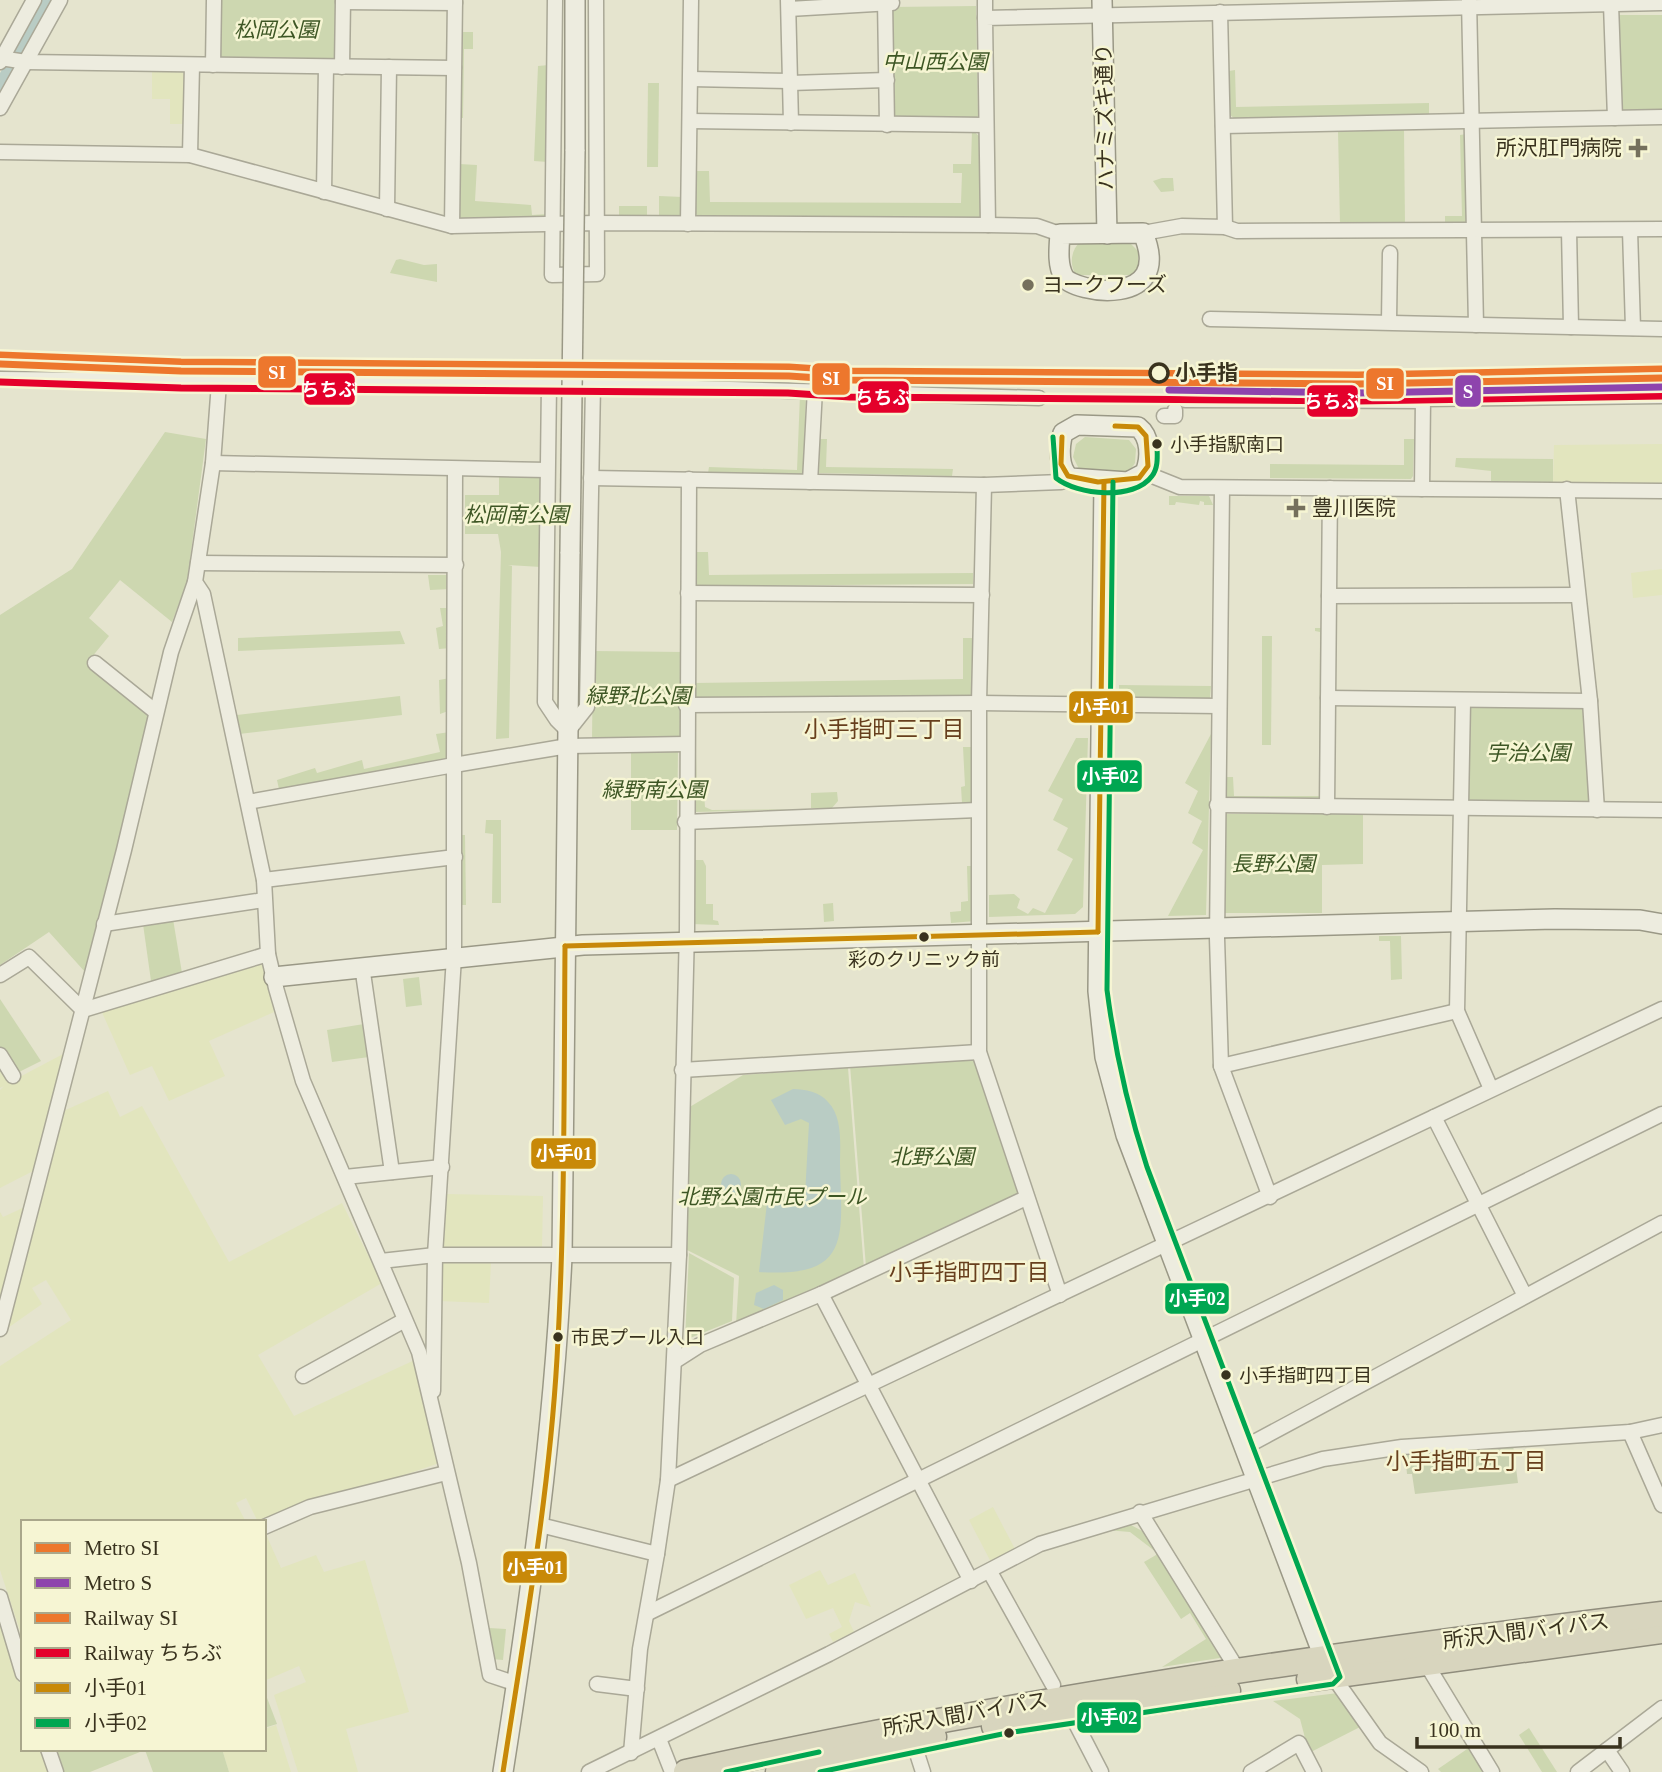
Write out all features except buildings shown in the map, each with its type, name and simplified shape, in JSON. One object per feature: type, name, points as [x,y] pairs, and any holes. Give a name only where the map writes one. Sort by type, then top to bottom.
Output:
[{"type":"highway","name":"所沢入間バイパス","points":[[778,1772],[914,1741],[1328,1668],[1662,1614]]},
{"type":"highway","name":"所沢入間バイパス","points":[[686,1772],[858,1734],[1060,1697],[1239,1672],[1427,1665],[1662,1631]]},
{"type":"street","points":[[34,0],[1,59],[26,62],[454,68]]},
{"type":"street","points":[[0,108],[60,0]]},
{"type":"street","points":[[213,65],[214,0]]},
{"type":"street","points":[[555,0],[552,275],[597,274],[596,0]]},
{"type":"street","points":[[503,1772],[540,1525],[557,1361],[562,1256],[575,0]]},
{"type":"street","points":[[688,224],[691,0]]},
{"type":"street","points":[[985,0],[988,225]]},
{"type":"street","points":[[342,67],[343,1],[455,1],[452,226]]},
{"type":"street","points":[[791,123],[788,5],[887,3],[887,125]]},
{"type":"street","points":[[985,18],[1102,8],[1220,12],[1469,3],[1662,3]]},
{"type":"street","points":[[1469,3],[1476,325]]},
{"type":"street","points":[[1611,4],[1615,118]]},
{"type":"street","name":"ハナミズキ通り","points":[[1102,8],[1107,234]]},
{"type":"street","points":[[1220,12],[1226,227]]},
{"type":"street","points":[[190,155],[192,65]]},
{"type":"street","points":[[324,192],[326,67]]},
{"type":"street","points":[[387,209],[389,67]]},
{"type":"street","points":[[691,79],[789,82],[887,80]]},
{"type":"street","points":[[1223,126],[1662,117]]},
{"type":"street","points":[[690,121],[986,125]]},
{"type":"street","points":[[0,152],[190,155],[452,226],[554,223],[988,225],[1037,226],[1060,234],[1157,233],[1182,226],[1226,227],[1237,231],[1475,232],[1662,229]]},
{"type":"street","points":[[1569,230],[1571,327]]},
{"type":"street","points":[[1630,230],[1633,328]]},
{"type":"street","points":[[1060,234],[1059,257],[1063,275],[1069,283],[1078,288],[1130,288],[1143,281],[1149,271],[1151,255],[1143,233]]},
{"type":"street","points":[[1389,323],[1390,253]]},
{"type":"street","points":[[1210,319],[1662,329]]},
{"type":"street","points":[[0,379],[549,384],[815,389],[1039,398]]},
{"type":"street","points":[[0,1329],[83,1010],[171,652],[195,582],[212,463],[219,383]]},
{"type":"street","points":[[549,384],[545,702],[568,738]]},
{"type":"street","points":[[568,738],[587,707],[593,385]]},
{"type":"street","points":[[810,482],[815,389]]},
{"type":"street","points":[[1175,409],[1423,399],[1662,396]]},
{"type":"street","points":[[1422,489],[1423,401]]},
{"type":"street","points":[[1077,425],[1138,427],[1144,432],[1148,444],[1145,472],[1128,482],[1070,478],[1063,473],[1061,464],[1063,433],[1077,425]]},
{"type":"street","points":[[212,463],[547,470]]},
{"type":"street","points":[[432,1417],[435,1255],[454,957],[455,470]]},
{"type":"street","points":[[1145,472],[1180,487],[1662,491]]},
{"type":"street","points":[[591,478],[984,485],[1061,482],[1070,478]]},
{"type":"street","points":[[631,1753],[637,1689],[668,1480],[675,1360],[686,942],[689,479]]},
{"type":"street","points":[[1104,482],[1098,991],[1108,1069],[1126,1135],[1166,1244],[1328,1668],[1380,1743],[1422,1772]]},
{"type":"street","points":[[984,485],[978,810],[979,1052],[1060,1294]]},
{"type":"street","points":[[1222,488],[1217,805],[1221,1066],[1270,1196]]},
{"type":"street","points":[[1327,807],[1330,488]]},
{"type":"street","points":[[1567,489],[1576,595],[1590,701],[1597,810]]},
{"type":"street","points":[[198,563],[456,565]]},
{"type":"street","points":[[195,582],[203,594],[264,880],[268,954],[303,1081],[381,1261],[403,1321],[419,1352],[432,1417],[469,1563],[490,1675],[517,1684]]},
{"type":"street","points":[[688,593],[982,595]]},
{"type":"street","points":[[1329,596],[1576,595]]},
{"type":"street","points":[[95,663],[156,712]]},
{"type":"street","points":[[1328,698],[1463,702],[1590,701]]},
{"type":"street","points":[[1463,702],[1461,921],[1457,1011],[1490,1089]]},
{"type":"street","points":[[686,705],[979,703],[1219,706]]},
{"type":"street","points":[[248,802],[454,765],[568,738],[686,744]]},
{"type":"street","points":[[1217,805],[1662,810]]},
{"type":"street","points":[[685,822],[978,810]]},
{"type":"street","points":[[264,880],[455,857]]},
{"type":"street","points":[[104,924],[264,900]]},
{"type":"street","points":[[274,976],[565,946],[1461,921],[1640,920],[1662,924]]},
{"type":"street","points":[[83,1010],[268,954]]},
{"type":"street","points":[[0,975],[29,957],[83,1010]]},
{"type":"street","points":[[362,966],[392,1172]]},
{"type":"street","points":[[668,1480],[1662,1009]]},
{"type":"street","points":[[1221,1066],[1457,1011]]},
{"type":"street","points":[[682,1070],[979,1052]]},
{"type":"street","points":[[0,1055],[13,1076]]},
{"type":"street","points":[[648,1613],[1662,1114]]},
{"type":"street","points":[[1434,1117],[1525,1296]]},
{"type":"street","points":[[345,1177],[442,1167]]},
{"type":"street","points":[[675,1360],[700,1345],[821,1294],[1026,1198]]},
{"type":"street","points":[[1245,1447],[1662,1223]]},
{"type":"street","points":[[381,1261],[435,1255],[679,1255]]},
{"type":"street","points":[[821,1294],[971,1581]]},
{"type":"street","points":[[303,1376],[403,1321]]},
{"type":"street","points":[[589,1772],[659,1740],[1040,1544],[1324,1459],[1402,1447],[1630,1432],[1662,1425]]},
{"type":"street","points":[[1630,1432],[1662,1505]]},
{"type":"street","points":[[266,1526],[310,1507],[446,1473]]},
{"type":"street","points":[[1140,1512],[1239,1672]]},
{"type":"street","points":[[540,1525],[657,1554]]},
{"type":"street","points":[[990,1572],[1053,1685]]},
{"type":"street","points":[[0,1597],[21,1667]]},
{"type":"street","points":[[1427,1665],[1492,1772]]},
{"type":"street","points":[[597,1684],[637,1689]]},
{"type":"street","points":[[1578,1772],[1662,1707]]},
{"type":"street","points":[[1070,1714],[1101,1772]]},
{"type":"street","points":[[659,1740],[673,1772]]},
{"type":"street","points":[[914,1741],[923,1772]]},
{"type":"street","points":[[1251,1772],[1298,1743],[1314,1772]]},
{"type":"street","points":[[1607,1750],[1622,1772]]},
{"type":"street","points":[[49,1751],[56,1772]]},
{"type":"green space","name":"松岡公園","points":[[217,0],[336,0],[336,56],[332,60],[222,59],[217,54]]},
{"type":"green space","name":"中山西公園","points":[[976,6],[978,116],[974,119],[899,119],[893,113],[892,7]]},
{"type":"green space","points":[[1616,15],[1662,15],[1662,110],[1623,111],[1618,108]]},
{"type":"green space","points":[[461,32],[473,32],[473,49],[464,49],[463,118],[460,118]]},
{"type":"green space","points":[[549,65],[548,162],[534,161],[538,66]]},
{"type":"green space","points":[[152,70],[180,70],[184,74],[184,124],[170,124],[170,99],[152,99]]},
{"type":"green space","points":[[1235,70],[1236,107],[1429,103],[1429,115],[1235,119],[1229,114],[1229,71]]},
{"type":"green space","points":[[648,83],[659,83],[658,167],[647,167]]},
{"type":"green space","points":[[1404,129],[1405,225],[1340,225],[1338,130]]},
{"type":"green space","points":[[972,130],[979,136],[982,216],[976,221],[699,217],[694,212],[695,171],[709,171],[710,202],[961,203],[962,173],[953,173],[953,164],[971,164]]},
{"type":"green space","points":[[1467,134],[1469,221],[1464,225],[1445,226],[1445,216],[1462,216],[1460,135]]},
{"type":"green space","points":[[459,164],[477,165],[475,201],[531,205],[532,215],[548,214],[544,218],[463,222],[458,216]]},
{"type":"green space","points":[[1173,178],[1174,191],[1161,192],[1153,181]]},
{"type":"green space","points":[[659,196],[683,197],[683,213],[678,217],[659,217]]},
{"type":"green space","points":[[619,206],[647,206],[647,217],[619,217]]},
{"type":"green space","points":[[1080,242],[1129,242],[1138,251],[1138,269],[1132,275],[1076,275],[1072,258]]},
{"type":"green space","points":[[396,260],[424,265],[437,264],[437,282],[390,273]]},
{"type":"green space","points":[[800,395],[806,396],[803,476],[708,473],[709,467],[797,470]]},
{"type":"green space","points":[[165,432],[206,439],[187,582],[172,622],[120,580],[89,618],[109,636],[87,663],[152,716],[86,973],[49,932],[0,965],[0,615],[72,569]]},
{"type":"green space","points":[[1085,437],[1129,440],[1136,449],[1135,463],[1129,472],[1079,469],[1073,457],[1076,444]]},
{"type":"green space","points":[[820,439],[827,439],[826,467],[953,469],[952,476],[819,473]]},
{"type":"green space","points":[[1404,439],[1414,439],[1411,479],[1270,478],[1270,464],[1404,465]]},
{"type":"green space","points":[[1662,444],[1662,485],[1553,483],[1554,445]]},
{"type":"green space","points":[[1456,458],[1553,459],[1553,483],[1491,482],[1491,471],[1455,467]]},
{"type":"green space","name":"松岡南公園","points":[[499,473],[542,475],[541,567],[508,565],[512,566],[509,738],[496,739],[501,552],[498,534],[465,534],[465,495],[499,495]]},
{"type":"green space","points":[[1169,496],[1209,496],[1213,505],[1204,505],[1204,502],[1200,501],[1199,505],[1176,502],[1175,505],[1169,505]]},
{"type":"green space","points":[[691,552],[708,552],[709,575],[973,573],[973,584],[691,586]]},
{"type":"green space","points":[[1662,569],[1662,595],[1633,598],[1631,573]]},
{"type":"green space","points":[[428,575],[450,575],[451,589],[430,590]]},
{"type":"green space","points":[[440,608],[452,608],[451,648],[439,649],[436,628],[443,626]]},
{"type":"green space","points":[[1315,628],[1325,628],[1322,801],[1230,801],[1224,797],[1224,777],[1233,777],[1234,796],[1319,796],[1320,632],[1315,631]]},
{"type":"green space","points":[[400,631],[405,644],[238,651],[238,638]]},
{"type":"green space","points":[[1262,636],[1272,636],[1271,745],[1262,745]]},
{"type":"green space","points":[[963,638],[975,638],[975,695],[694,698],[694,683],[963,679]]},
{"type":"green space","name":"緑野北公園","points":[[593,651],[684,652],[683,741],[592,740]]},
{"type":"green space","points":[[450,678],[451,710],[440,714],[439,680]]},
{"type":"green space","points":[[1119,685],[1211,686],[1210,699],[1119,698]]},
{"type":"green space","points":[[400,696],[402,715],[239,734],[237,715]]},
{"type":"green space","name":"宇治公園","points":[[1590,701],[1588,805],[1467,804],[1466,703]]},
{"type":"green space","points":[[450,732],[450,759],[279,789],[277,780],[315,768],[317,773],[362,760],[364,769],[440,752],[436,734]]},
{"type":"green space","points":[[1211,734],[1206,915],[1168,916],[1203,850],[1192,843],[1202,821],[1188,813],[1198,791],[1185,783]]},
{"type":"green space","points":[[1076,738],[1088,738],[1083,907],[1075,914],[989,917],[989,895],[1014,894],[1020,899],[1017,908],[1028,914],[1033,908],[1045,913],[1073,859],[1057,850],[1068,828],[1053,820],[1063,799],[1048,791]]},
{"type":"green space","points":[[963,747],[973,747],[976,802],[962,803],[961,787],[965,786]]},
{"type":"green space","name":"緑野南公園","points":[[631,750],[678,750],[677,830],[631,830]]},
{"type":"green space","points":[[696,754],[697,793],[704,793],[705,807],[712,810],[807,809],[696,812],[691,807],[690,755]]},
{"type":"green space","points":[[837,792],[838,801],[832,808],[811,808],[811,793]]},
{"type":"green space","name":"長野公園","points":[[1363,813],[1363,864],[1322,865],[1322,913],[1224,913],[1224,814]]},
{"type":"green space","points":[[486,820],[501,820],[501,903],[492,903],[493,834],[485,833]]},
{"type":"green space","points":[[460,835],[465,835],[466,905],[459,905]]},
{"type":"green space","points":[[692,860],[703,860],[706,866],[706,904],[713,904],[713,920],[718,921],[719,925],[691,924]]},
{"type":"green space","points":[[967,866],[972,866],[975,921],[951,923],[950,912],[961,911],[961,902],[968,901]]},
{"type":"green space","points":[[833,903],[834,921],[824,922],[823,904]]},
{"type":"green space","points":[[173,919],[182,973],[151,981],[143,924]]},
{"type":"green space","points":[[1379,936],[1401,936],[1402,979],[1391,980],[1390,941],[1379,941]]},
{"type":"green space","points":[[262,960],[274,1012],[209,1041],[225,1076],[169,1101],[152,1066],[130,1075],[100,1008]]},
{"type":"green space","points":[[419,977],[422,1005],[406,1007],[403,979]]},
{"type":"green space","points":[[0,999],[41,1061],[15,1074],[0,1050]]},
{"type":"green space","points":[[364,1024],[369,1057],[332,1062],[327,1030]]},
{"type":"green space","points":[[65,1053],[37,1169],[0,1188],[0,1090],[4,1086],[0,1088],[0,1063],[12,1081]]},
{"type":"green space","name":"北野公園","points":[[976,1056],[1023,1196],[866,1267],[850,1065]]},
{"type":"green space","name":"北野公園市民プール","points":[[848,1068],[864,1269],[736,1325],[739,1276],[687,1250],[688,1108],[743,1075]]},
{"type":"green space","points":[[108,1091],[120,1117],[142,1106],[229,1262],[342,1203],[382,1283],[258,1355],[294,1416],[419,1358],[442,1462],[266,1523],[266,1520],[257,1520],[246,1498],[236,1503],[245,1520],[21,1520],[21,1634],[0,1570],[0,1366],[71,1320],[46,1280],[32,1288],[42,1304],[5,1330],[59,1113]]},
{"type":"green space","points":[[444,1194],[543,1196],[542,1250],[443,1248]]},
{"type":"green space","points":[[27,1206],[0,1317],[0,1212],[3,1217]]},
{"type":"green space","points":[[689,1253],[734,1278],[732,1321],[685,1340]]},
{"type":"green space","points":[[441,1260],[491,1262],[489,1303],[439,1301]]},
{"type":"green space","points":[[1513,1445],[1518,1483],[1415,1494],[1412,1474],[1407,1474],[1405,1452]]},
{"type":"green space","points":[[993,1507],[1016,1551],[992,1564],[969,1520]]},
{"type":"green space","points":[[1129,1524],[1148,1534],[1226,1657],[1162,1667],[1206,1639],[1190,1613],[1181,1619],[1144,1562],[1156,1555],[1156,1552],[1130,1532],[1106,1530]]},
{"type":"green space","points":[[266,1534],[281,1568],[316,1555],[324,1572],[365,1560],[409,1712],[346,1729],[358,1772],[298,1772],[274,1695],[306,1682],[299,1666],[266,1680]]},
{"type":"green space","points":[[820,1570],[828,1585],[855,1573],[871,1607],[855,1602],[849,1621],[854,1632],[833,1642],[829,1634],[842,1627],[833,1608],[806,1619],[789,1585]]},
{"type":"green space","points":[[0,1616],[21,1684],[21,1751],[42,1751],[48,1772],[0,1772]]},
{"type":"green space","points":[[489,1628],[506,1629],[503,1660],[492,1659]]},
{"type":"green space","points":[[1338,1693],[1360,1727],[1309,1753],[1300,1719],[1273,1701]]},
{"type":"green space","points":[[266,1695],[277,1724],[266,1727]]},
{"type":"green space","points":[[276,1725],[291,1772],[229,1772],[223,1751],[266,1751],[266,1728]]},
{"type":"green space","points":[[1529,1728],[1557,1772],[1542,1772],[1519,1735]]},
{"type":"green space","points":[[1473,1745],[1490,1772],[1441,1772],[1438,1769]]},
{"type":"green space","points":[[52,1751],[142,1751],[90,1772],[59,1772]]},
{"type":"green space","points":[[145,1751],[223,1751],[229,1772],[153,1772]]},
{"type":"shaded area","points":[[40,0],[52,0],[23,55],[11,53]]},
{"type":"shaded area","points":[[5,65],[15,67],[0,95],[0,73]]},
{"type":"shaded area","points":[[793,1089],[817,1093],[828,1102],[836,1115],[840,1140],[840,1233],[835,1248],[826,1260],[811,1268],[789,1272],[759,1272],[767,1203],[795,1205],[805,1195],[809,1123],[801,1119],[785,1125],[771,1100]]},
{"type":"shaded area","points":[[727,1174],[735,1174],[741,1184],[735,1194],[727,1194],[721,1188],[721,1180]]},
{"type":"shaded area","points":[[774,1285],[783,1290],[783,1300],[764,1309],[754,1305],[756,1293]]},
{"type":"metro line","name":"SI","points":[[0,364],[181,371],[789,376],[850,380],[1358,384],[1662,378]]},
{"type":"metro line","name":"S","points":[[1169,390],[1358,393],[1662,387]]},
{"type":"rail line","name":"SI","points":[[0,355],[181,362],[789,367],[850,371],[1358,375],[1662,369]]},
{"type":"rail line","name":"ちちぶ","points":[[0,382],[181,388],[788,393],[850,397],[1358,401],[1662,396]]},
{"type":"transit line","name":"小手01","points":[[1062,437],[1061,464],[1068,476],[1098,482],[1139,478],[1148,466],[1146,436],[1138,427],[1115,426]]},
{"type":"transit line","name":"小手02","points":[[1053,437],[1056,478],[1077,488],[1105,493],[1119,492],[1144,484],[1156,469],[1157,444]]},
{"type":"transit line","name":"小手01","points":[[1098,932],[1104,482]]},
{"type":"transit line","name":"小手02","points":[[820,1772],[1007,1733],[1333,1684],[1340,1677],[1147,1167],[1118,1058],[1107,990],[1113,482]]},
{"type":"transit line","name":"小手01","points":[[565,946],[1098,932]]},
{"type":"transit line","name":"小手01","points":[[503,1772],[535,1566],[557,1358],[564,1152],[565,946]]},
{"type":"transit line","name":"小手02","points":[[726,1772],[819,1752]]},
{"type":"place","name":"所沢肛門病院","points":[[1638,148]]},
{"type":"place","name":"ヨークフーズ","points":[[1028,285]]},
{"type":"place","name":"小手指","points":[[1159,373]]},
{"type":"place","name":"小手指駅南口","points":[[1157,444]]},
{"type":"place","name":"豊川医院","points":[[1296,508]]},
{"type":"place","name":"彩のクリニック前","points":[[924,937]]},
{"type":"place","name":"市民プール入口","points":[[558,1337]]},
{"type":"place","name":"小手指町四丁目","points":[[1226,1375]]},
{"type":"district","name":"小手指町三丁目","points":[[884,729]]},
{"type":"district","name":"小手指町四丁目","points":[[969,1272]]},
{"type":"district","name":"小手指町五丁目","points":[[1466,1461]]}]
